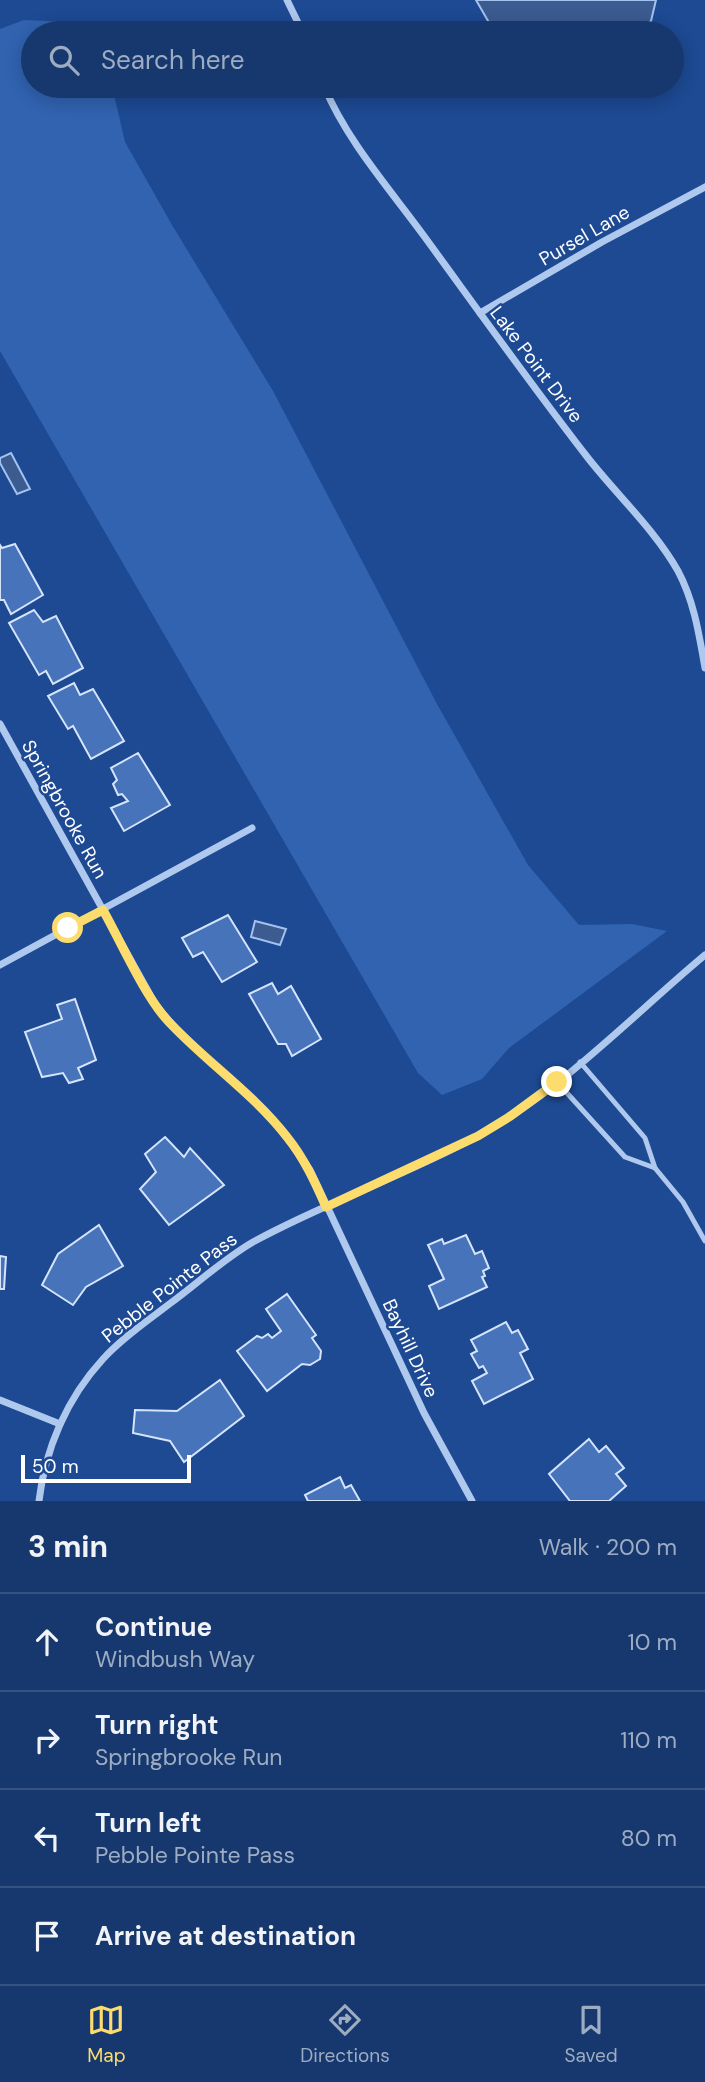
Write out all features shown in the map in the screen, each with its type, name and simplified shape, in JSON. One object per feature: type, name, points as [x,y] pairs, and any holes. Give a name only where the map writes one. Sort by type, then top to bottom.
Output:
[{"type":"street","points":[[287,0],[297,21]]},
{"type":"street","name":"Lake Point Drive","points":[[329,98],[354,140],[480,313],[589,459],[678,571],[695,615],[705,668]]},
{"type":"street","name":"Pursel Lane","points":[[480,313],[601,242],[705,187]]},
{"type":"street","name":"Springbrooke Run","points":[[0,724],[154,1002],[167,1020],[262,1109],[288,1138],[310,1170],[326,1207]]},
{"type":"street","points":[[0,965],[252,828]]},
{"type":"street","name":"Pebble Pointe Pass","points":[[39,1501],[42,1472],[60,1424],[80,1387],[104,1358],[135,1331],[217,1266],[250,1244],[295,1220],[478,1136],[509,1117],[557,1082],[705,955]]},
{"type":"street","name":"Bayhill Drive","points":[[326,1207],[341,1233],[424,1413],[472,1501]]},
{"type":"street","points":[[0,1400],[60,1424]]},
{"type":"lane","points":[[580,1062],[645,1138],[654,1168],[683,1202],[705,1241]]},
{"type":"lane","points":[[557,1082],[625,1157],[654,1168]]},
{"type":"shaded area","points":[[476,0],[656,0],[651,21],[488,21]]},
{"type":"shaded area","points":[[21,21],[21,98],[115,98],[125,142],[273,391],[437,704],[528,865],[579,925],[632,924],[667,931],[509,1048],[482,1079],[442,1095],[418,1073],[0,351],[0,29]]},
{"type":"shaded area","points":[[11,453],[30,489],[17,494],[0,463],[0,458]]},
{"type":"shaded area","points":[[255,921],[286,929],[280,945],[251,937]]},
{"type":"building","points":[[15,544],[43,595],[11,614],[4,600],[0,600],[0,545],[2,548]]},
{"type":"building","points":[[34,610],[43,622],[56,616],[83,668],[53,684],[46,671],[39,675],[9,623]]},
{"type":"building","points":[[74,683],[80,695],[93,689],[124,741],[91,759],[73,726],[68,729],[48,696]]},
{"type":"building","points":[[138,753],[170,805],[124,831],[111,808],[128,801],[122,794],[118,795],[113,784],[117,780],[111,768]]},
{"type":"building","points":[[228,915],[257,962],[222,982],[203,952],[193,957],[182,938]]},
{"type":"building","points":[[272,983],[278,994],[291,986],[321,1039],[292,1056],[286,1044],[278,1044],[249,994]]},
{"type":"building","points":[[75,999],[96,1060],[78,1068],[83,1079],[69,1083],[63,1073],[42,1077],[25,1032],[62,1019],[57,1005]]},
{"type":"building","points":[[165,1137],[184,1157],[190,1148],[224,1185],[169,1225],[140,1189],[156,1172],[145,1154]]},
{"type":"building","points":[[99,1225],[123,1266],[86,1287],[73,1305],[42,1285],[58,1254]]},
{"type":"building","points":[[466,1235],[475,1254],[482,1251],[489,1268],[483,1271],[485,1276],[482,1277],[487,1287],[439,1309],[429,1286],[444,1279],[428,1245],[442,1239],[444,1244]]},
{"type":"building","points":[[0,1256],[6,1257],[4,1289],[0,1289]]},
{"type":"building","points":[[287,1294],[316,1335],[312,1338],[321,1351],[320,1359],[310,1365],[302,1364],[267,1391],[237,1351],[257,1336],[262,1338],[268,1334],[272,1338],[281,1331],[266,1309]]},
{"type":"building","points":[[506,1322],[512,1333],[518,1330],[528,1349],[520,1353],[533,1379],[484,1404],[472,1381],[487,1373],[483,1366],[479,1368],[471,1354],[477,1351],[471,1340]]},
{"type":"building","points":[[220,1380],[244,1416],[184,1462],[170,1441],[133,1433],[135,1410],[177,1411]]},
{"type":"building","points":[[589,1439],[599,1452],[606,1446],[624,1468],[616,1474],[626,1486],[609,1501],[570,1501],[549,1474]]},
{"type":"building","points":[[340,1477],[345,1488],[351,1485],[360,1501],[308,1501],[305,1495]]},
{"type":"route","points":[[68,928],[103,910],[154,1002],[167,1020],[262,1109],[288,1138],[310,1170],[326,1207],[478,1136],[557,1082]]}]
